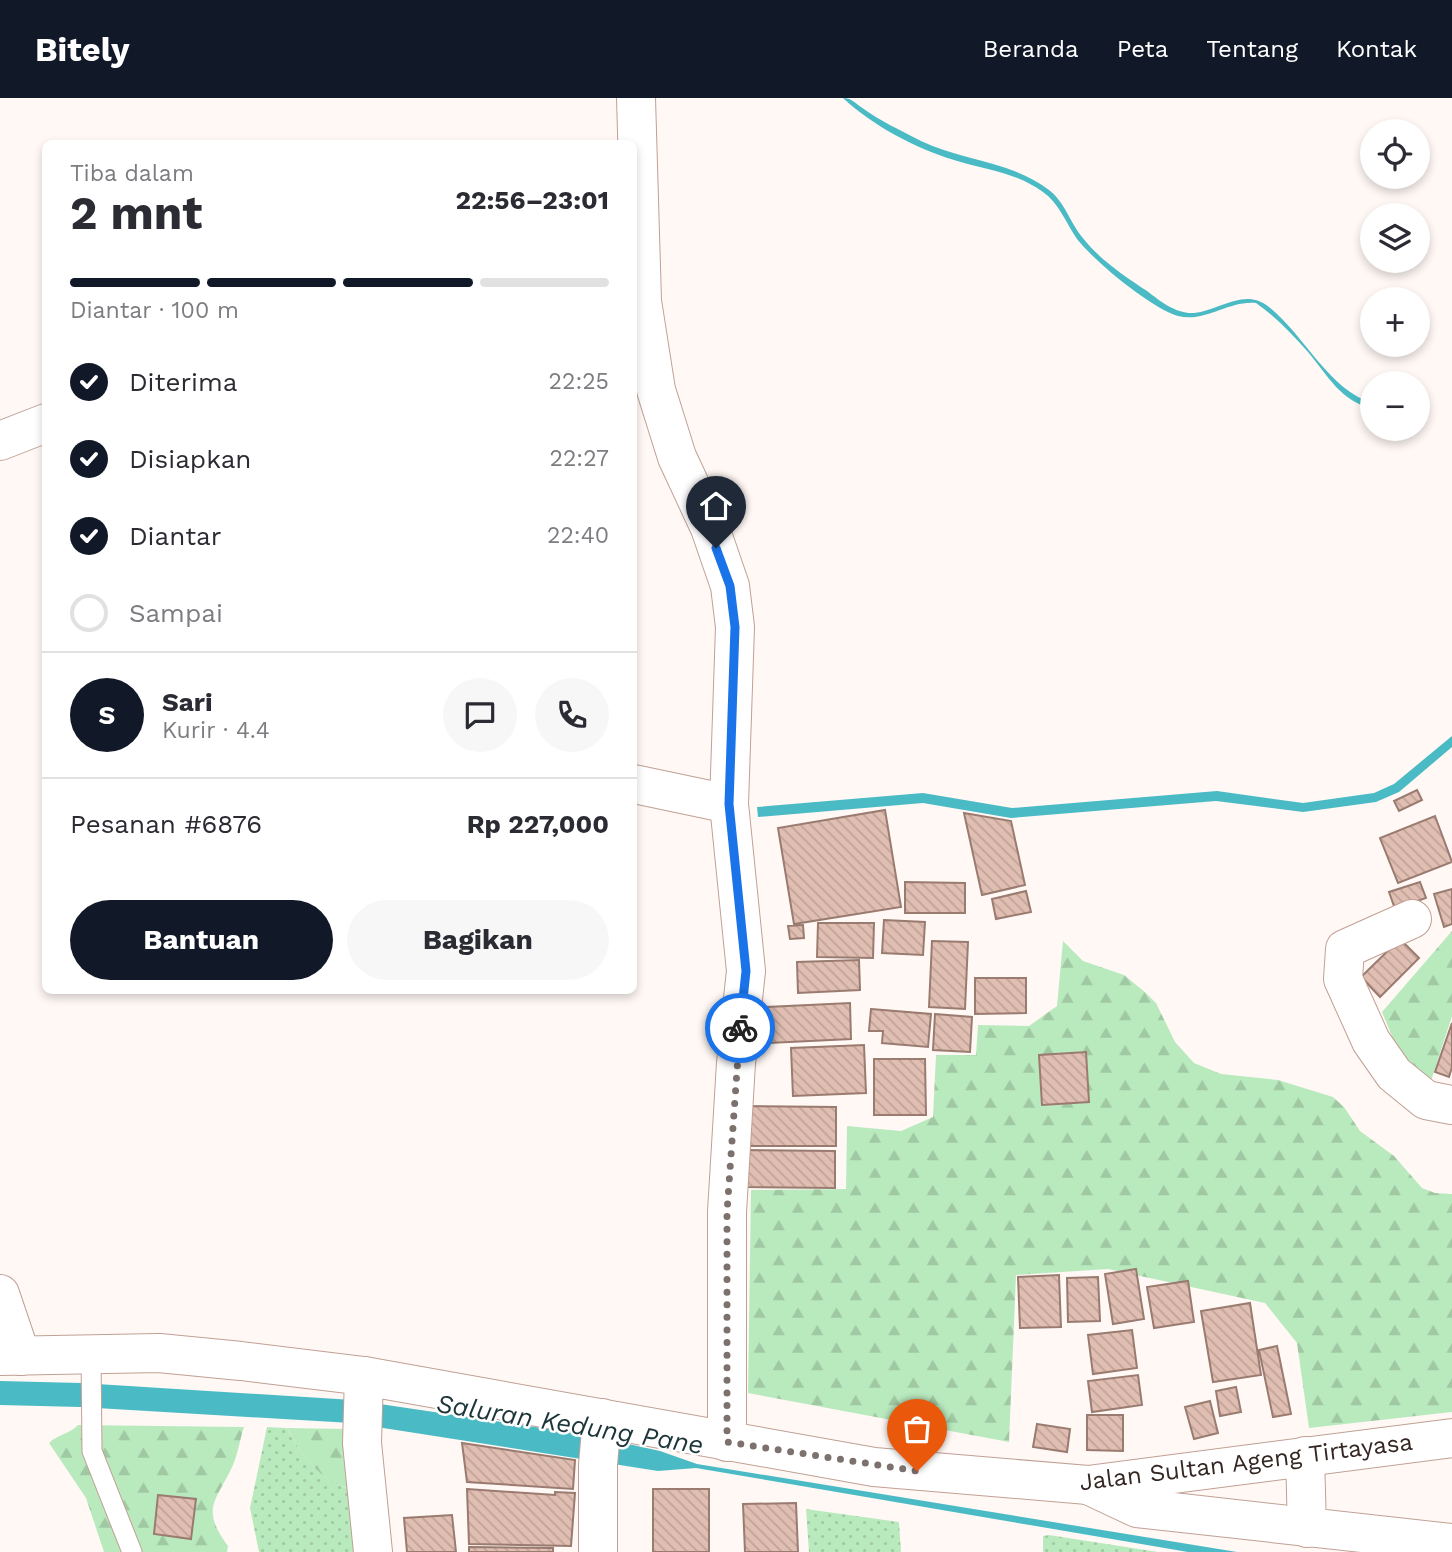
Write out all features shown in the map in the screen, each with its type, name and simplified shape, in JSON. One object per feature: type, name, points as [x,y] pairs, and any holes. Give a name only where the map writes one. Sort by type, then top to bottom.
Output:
[{"type":"street","points":[[636,98],[636,140]]},
{"type":"street","points":[[637,200],[638,301],[656,390],[677,457],[710,528],[730,586],[735,627],[729,804],[746,971],[736,1063],[727,1212],[727,1442]]},
{"type":"street","points":[[0,440],[42,424]]},
{"type":"street","points":[[637,785],[729,804]]},
{"type":"street","points":[[1412,919],[1345,949],[1343,979],[1371,1041],[1394,1074],[1426,1100],[1452,1105]]},
{"type":"street","points":[[0,1294],[11,1356]]},
{"type":"street","name":"Jalan Sultan Ageng Tirtayasa","points":[[11,1356],[91,1366],[159,1353],[364,1388],[600,1438],[727,1442],[874,1466],[1088,1485],[1452,1438]]},
{"type":"street","points":[[364,1388],[362,1443],[373,1552]]},
{"type":"street","points":[[598,1552],[600,1438]]},
{"type":"street","points":[[1305,1456],[1307,1528]]},
{"type":"street","points":[[1088,1485],[1137,1507],[1452,1543]]},
{"type":"lane","points":[[91,1366],[92,1451],[132,1552]]},
{"type":"green space","points":[[1452,931],[1452,1016],[1430,1084],[1397,1048],[1382,1012]]},
{"type":"green space","points":[[1063,941],[1083,961],[1124,975],[1146,993],[1156,1003],[1175,1042],[1194,1063],[1221,1074],[1278,1080],[1333,1097],[1344,1107],[1360,1131],[1394,1156],[1422,1188],[1435,1193],[1452,1194],[1452,1412],[1309,1428],[1297,1343],[1265,1303],[1108,1269],[1016,1275],[1009,1442],[748,1393],[751,1190],[846,1189],[847,1126],[901,1131],[933,1117],[936,1055],[976,1055],[978,1025],[1029,1026],[1057,1006]]},
{"type":"green space","points":[[78,1425],[244,1427],[233,1465],[214,1505],[215,1523],[228,1546],[227,1552],[104,1552],[86,1498],[49,1443]]},
{"type":"green space","points":[[267,1427],[287,1428],[314,1467],[331,1481],[353,1490],[365,1552],[259,1552],[250,1508]]},
{"type":"green space","points":[[287,1428],[350,1429],[353,1490],[321,1474],[299,1449]]},
{"type":"green space","points":[[806,1509],[899,1522],[901,1552],[809,1552]]},
{"type":"green space","points":[[1043,1536],[1158,1552],[1043,1552]]},
{"type":"water","points":[[843,98],[937,148],[1003,167],[1035,180],[1059,200],[1078,231],[1096,253],[1175,309],[1194,313],[1242,299],[1260,301],[1282,319],[1330,375],[1360,397],[1360,404],[1343,393],[1290,332],[1256,303],[1188,317],[1167,311],[1139,294],[1097,260],[1077,239],[1058,207],[1043,192],[1011,176],[924,149],[881,127]]},
{"type":"water","points":[[1452,736],[1452,747],[1399,792],[1376,802],[1303,812],[1216,801],[1011,818],[923,803],[758,817],[757,807],[923,793],[1012,808],[1217,791],[1303,803],[1374,793],[1394,784]]},
{"type":"water","points":[[0,1381],[81,1383],[353,1400],[583,1434],[660,1451],[697,1464],[1237,1552],[1188,1552],[696,1468],[658,1471],[351,1423],[0,1405]]},
{"type":"building","points":[[1417,790],[1422,800],[1399,811],[1394,801]]},
{"type":"building","points":[[885,810],[901,907],[794,924],[778,828]]},
{"type":"building","points":[[964,813],[1011,821],[1025,885],[982,895]]},
{"type":"building","points":[[1435,816],[1452,862],[1398,883],[1380,838]]},
{"type":"building","points":[[905,882],[965,883],[965,913],[905,913]]},
{"type":"building","points":[[1420,882],[1426,898],[1395,909],[1389,892]]},
{"type":"building","points":[[1452,889],[1452,924],[1444,927],[1434,894]]},
{"type":"building","points":[[1026,891],[1031,912],[996,919],[992,899]]},
{"type":"building","points":[[884,920],[925,922],[923,955],[882,953]]},
{"type":"building","points":[[818,923],[874,923],[873,958],[817,957]]},
{"type":"building","points":[[803,925],[804,938],[790,939],[788,926]]},
{"type":"building","points":[[1400,939],[1419,958],[1380,997],[1361,977]]},
{"type":"building","points":[[932,941],[968,942],[965,1009],[929,1007]]},
{"type":"building","points":[[859,960],[860,990],[798,993],[797,962]]},
{"type":"building","points":[[975,978],[1026,978],[1026,1013],[975,1014]]},
{"type":"building","points":[[850,1003],[851,1039],[769,1043],[767,1007]]},
{"type":"building","points":[[871,1009],[931,1014],[928,1047],[882,1043],[883,1031],[869,1031]]},
{"type":"building","points":[[935,1014],[972,1017],[970,1052],[933,1050]]},
{"type":"building","points":[[1452,1023],[1452,1067],[1449,1077],[1435,1072]]},
{"type":"building","points":[[864,1045],[866,1093],[793,1096],[791,1048]]},
{"type":"building","points":[[1086,1052],[1089,1102],[1042,1105],[1039,1055]]},
{"type":"building","points":[[874,1059],[925,1059],[926,1115],[874,1115]]},
{"type":"building","points":[[745,1106],[836,1107],[836,1146],[744,1146]]},
{"type":"building","points":[[746,1150],[835,1151],[835,1188],[746,1187]]},
{"type":"building","points":[[1136,1269],[1144,1319],[1113,1324],[1105,1274]]},
{"type":"building","points":[[1059,1275],[1061,1327],[1020,1328],[1018,1277]]},
{"type":"building","points":[[1098,1277],[1100,1321],[1068,1322],[1067,1278]]},
{"type":"building","points":[[1188,1281],[1194,1322],[1154,1328],[1147,1287]]},
{"type":"building","points":[[1250,1303],[1261,1375],[1213,1382],[1201,1311]]},
{"type":"building","points":[[1132,1330],[1137,1368],[1093,1374],[1088,1335]]},
{"type":"building","points":[[1277,1346],[1291,1414],[1273,1417],[1259,1350]]},
{"type":"building","points":[[1138,1375],[1142,1405],[1092,1412],[1088,1381]]},
{"type":"building","points":[[1236,1387],[1241,1412],[1220,1416],[1216,1391]]},
{"type":"building","points":[[1210,1401],[1218,1433],[1194,1439],[1185,1407]]},
{"type":"building","points":[[1087,1415],[1123,1415],[1123,1451],[1087,1450]]},
{"type":"building","points":[[1037,1424],[1070,1429],[1067,1452],[1033,1447]]},
{"type":"building","points":[[462,1443],[575,1460],[573,1489],[467,1482]]},
{"type":"building","points":[[467,1489],[555,1495],[555,1492],[575,1493],[571,1546],[469,1544]]},
{"type":"building","points":[[653,1489],[709,1489],[709,1552],[653,1552]]},
{"type":"building","points":[[158,1495],[196,1499],[191,1539],[154,1534]]},
{"type":"building","points":[[796,1503],[798,1552],[745,1552],[743,1504]]},
{"type":"building","points":[[452,1515],[456,1552],[407,1552],[404,1518]]},
{"type":"building","points":[[469,1547],[553,1548],[553,1552],[469,1552]]},
{"type":"way so far","points":[[740,1028],[727,1212],[727,1442],[917,1471]]},
{"type":"route","points":[[716,548],[730,586],[735,627],[729,804],[746,971],[740,1028]]},
{"type":"water label","name":"Saluran Kedung Pane","points":[[570,1424]]}]
